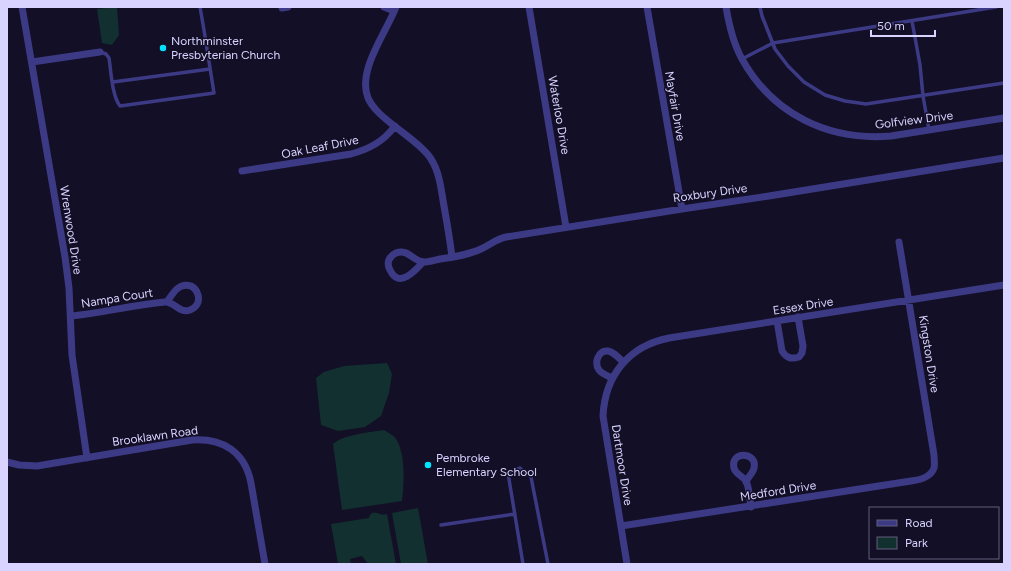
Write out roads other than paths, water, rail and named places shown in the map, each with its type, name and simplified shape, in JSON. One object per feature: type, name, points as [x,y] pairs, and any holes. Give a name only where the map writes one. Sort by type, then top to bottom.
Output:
[{"type":"street","name":"Wrenwood Drive","points":[[22,7],[65,256],[71,316],[72,355],[87,458]]},
{"type":"street","points":[[384,7],[395,9],[370,61],[365,85],[368,98],[374,108],[384,118],[422,148],[430,157],[436,168],[440,182],[452,257]]},
{"type":"street","name":"Waterloo Drive","points":[[529,7],[566,227]]},
{"type":"street","name":"Mayfair Drive","points":[[647,7],[682,209]]},
{"type":"street","name":"Golfview Drive","points":[[726,7],[735,43],[742,59],[754,77],[763,88],[785,108],[818,126],[844,134],[867,137],[891,136],[1004,118]]},
{"type":"street","points":[[32,62],[100,52]]},
{"type":"street","name":"Oak Leaf Drive","points":[[242,171],[351,154],[366,150],[374,146],[389,134],[395,126]]},
{"type":"street","name":"Roxbury Drive","points":[[423,262],[473,252],[482,249],[500,238],[1004,158]]},
{"type":"street","name":"Kingston Drive","points":[[899,242],[934,455],[934,469]]},
{"type":"street","points":[[398,252],[407,253],[423,262],[411,275],[401,278],[396,277],[392,273],[388,263],[392,255],[398,252]]},
{"type":"street","name":"Essex Drive","points":[[616,370],[623,362],[647,345],[660,340],[1004,285]]},
{"type":"street","name":"Nampa Court","points":[[71,316],[168,302]]},
{"type":"street","points":[[777,321],[782,352],[784,356],[794,358],[799,357],[803,350],[798,317]]},
{"type":"street","points":[[612,378],[600,371],[596,362],[598,357],[602,352],[608,351],[615,354],[623,362]]},
{"type":"street","name":"Dartmoor Drive","points":[[616,370],[605,398],[603,416],[627,564]]},
{"type":"street","name":"Brooklawn Road","points":[[7,462],[19,465],[37,466],[202,440],[210,440],[219,443],[234,452],[248,470],[265,564]]},
{"type":"street","name":"Medford Drive","points":[[621,526],[911,481],[925,477],[934,469]]},
{"type":"street","points":[[746,482],[750,506]]},
{"type":"lane","points":[[100,52],[106,54],[109,58],[117,101],[120,106],[214,93],[200,7]]},
{"type":"lane","points":[[760,7],[775,49],[788,66],[804,82],[825,95],[845,101],[866,104],[1004,84]]},
{"type":"lane","points":[[742,59],[773,43],[996,7]]},
{"type":"lane","points":[[912,21],[929,130]]},
{"type":"lane","points":[[113,82],[210,69]]},
{"type":"lane","points":[[523,564],[508,473],[520,468],[531,477],[548,564]]},
{"type":"lane","points":[[441,525],[514,514]]},
{"type":"place","name":"Northminster Presbyterian Church","points":[[163,48]]},
{"type":"place","name":"Pembroke Elementary School","points":[[428,465]]}]
